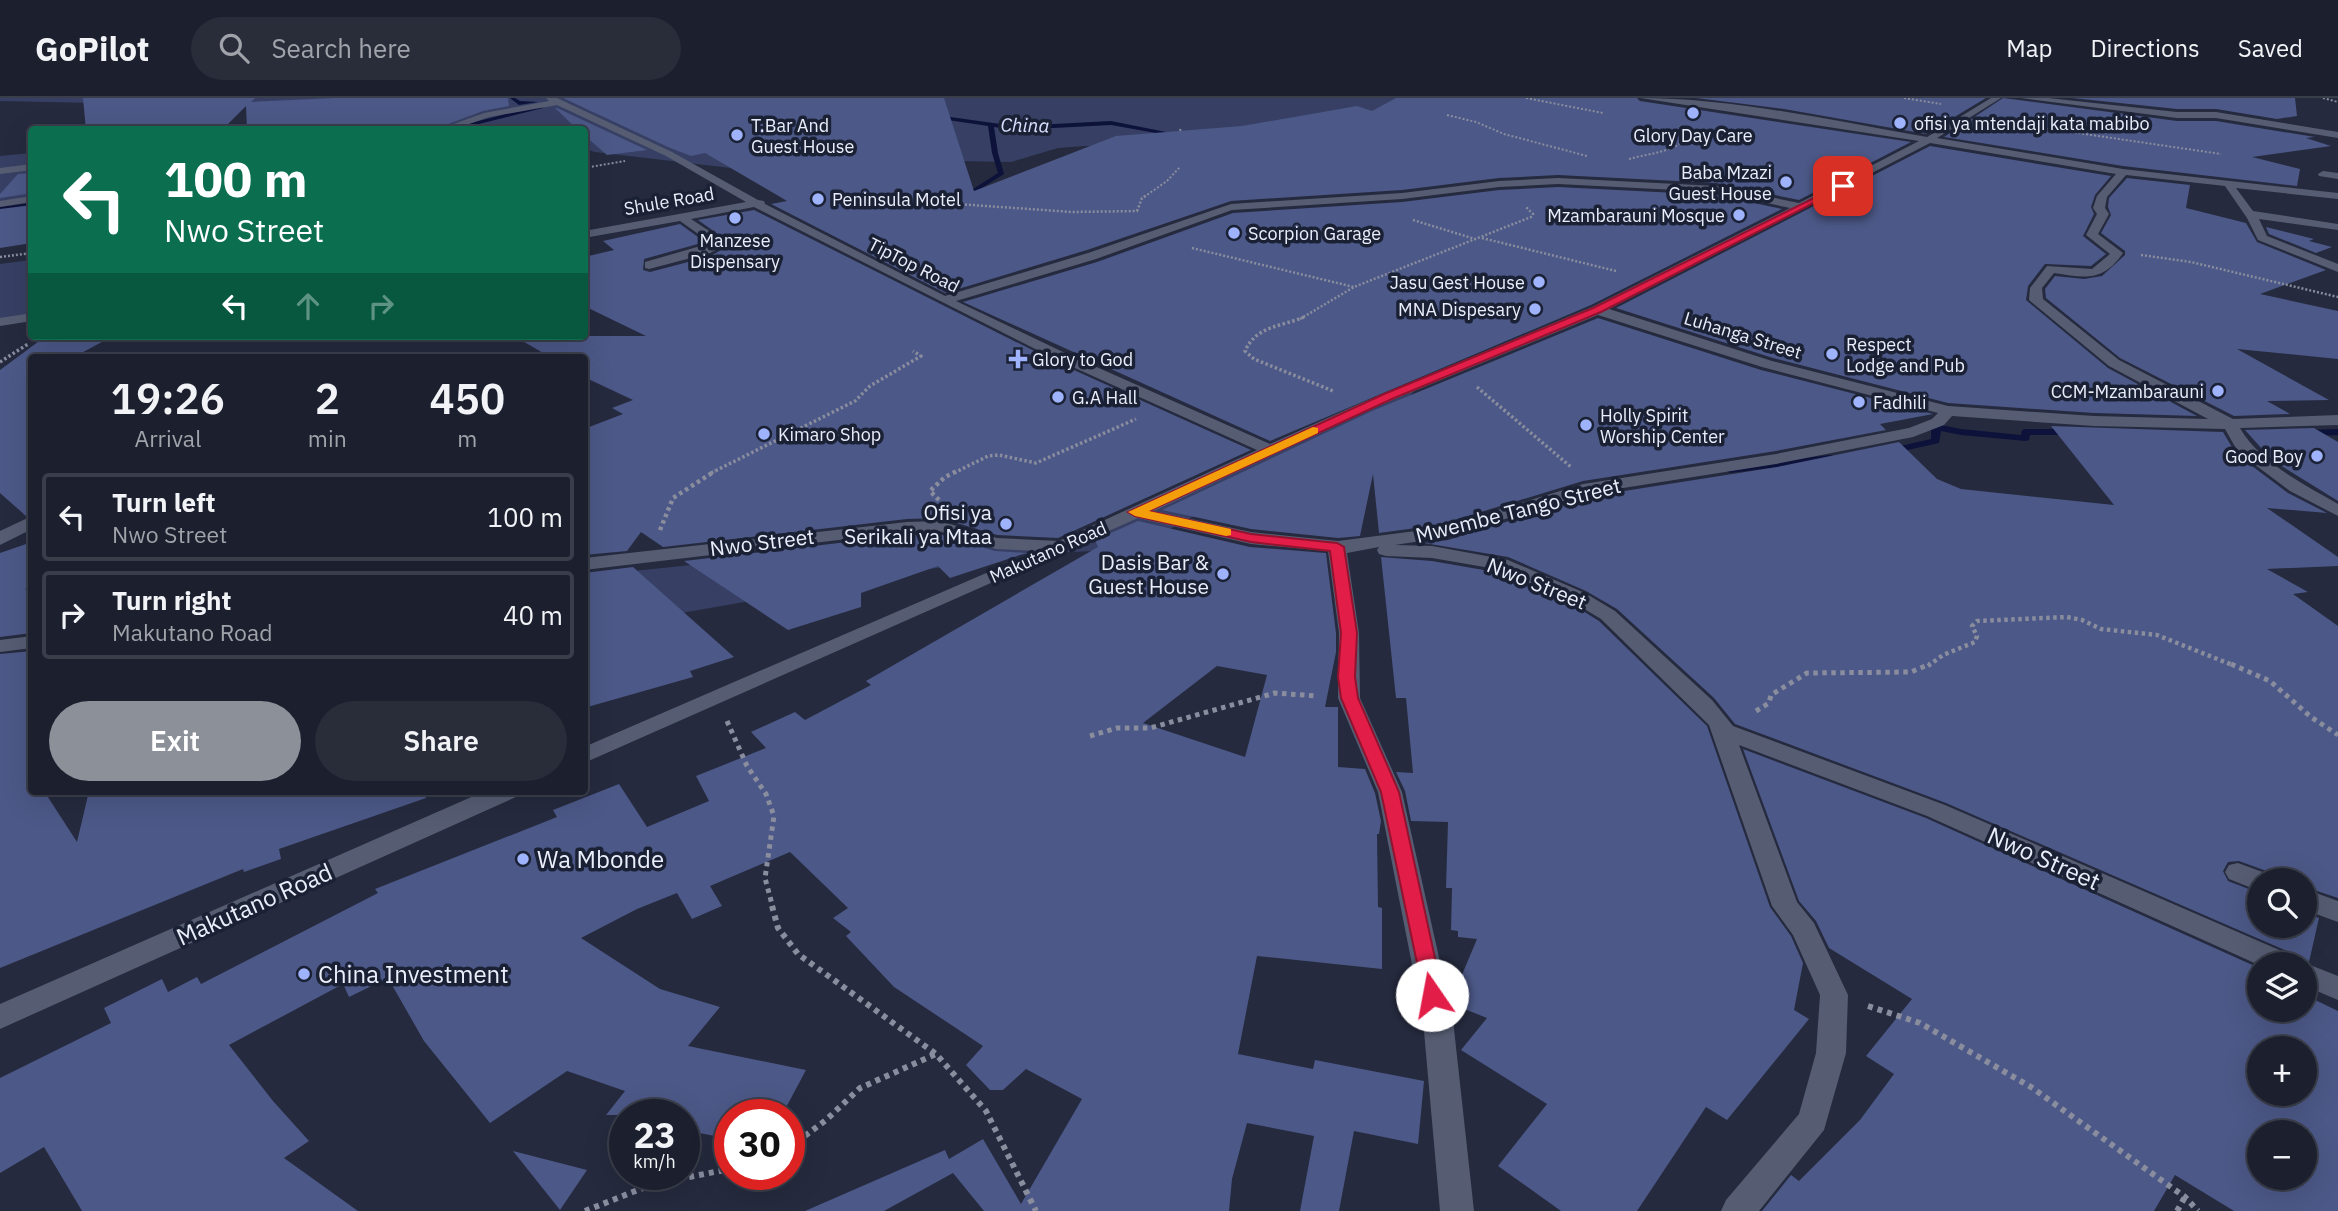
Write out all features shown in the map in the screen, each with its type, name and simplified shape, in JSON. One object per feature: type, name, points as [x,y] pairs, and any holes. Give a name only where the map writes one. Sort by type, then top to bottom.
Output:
[{"type":"street","points":[[1644,98],[1773,114],[2123,172],[2338,196]]},
{"type":"street","name":"Makutano Road","points":[[588,755],[1063,546],[1366,406],[1597,310],[1903,155],[1997,98]]},
{"type":"street","points":[[2025,98],[2177,115],[2216,115],[2338,135]]},
{"type":"street","points":[[453,126],[487,115],[554,100]]},
{"type":"street","name":"TipTop Road","points":[[554,100],[668,154],[790,223],[944,300],[1060,356],[1270,450]]},
{"type":"street","points":[[0,171],[28,168]]},
{"type":"street","points":[[2123,172],[2102,196],[2099,208],[2103,214],[2092,235],[2117,253],[2115,257],[2092,275],[2051,269],[2036,288],[2036,300],[2081,333],[2114,363],[2230,424],[2244,449],[2297,487],[2338,511]]},
{"type":"street","points":[[2323,174],[2338,176]]},
{"type":"street","points":[[944,300],[1092,256],[1231,208],[1402,196],[1499,184],[1558,181],[1716,189],[1802,207]]},
{"type":"street","points":[[2230,185],[2268,242],[2338,268]]},
{"type":"street","points":[[0,204],[28,200]]},
{"type":"street","name":"Shule Road","points":[[588,234],[760,204]]},
{"type":"street","points":[[2250,214],[2338,227]]},
{"type":"street","points":[[649,265],[706,250],[719,243],[684,219]]},
{"type":"street","name":"Luhanga Street","points":[[1597,310],[1767,363],[1948,411],[2094,421],[2230,424],[2338,419]]},
{"type":"street","points":[[0,322],[28,318]]},
{"type":"street","name":"Mwembe Tango Street","points":[[1337,547],[1441,533],[1583,489],[1776,459],[1913,432],[1938,422],[1948,411]]},
{"type":"street","name":"Nwo Street","points":[[1135,512],[1251,538],[1337,547],[1432,552],[1501,564],[1578,597],[1608,615],[1704,705],[1721,727],[1785,906],[1804,930],[1833,995],[1831,1053],[1813,1120],[1738,1211]]},
{"type":"street","points":[[0,539],[28,523]]},
{"type":"street","name":"Nwo Street","points":[[588,564],[820,535],[940,526],[996,543],[1063,546]]},
{"type":"street","points":[[1337,547],[1349,633],[1349,698],[1390,792],[1438,1020],[1457,1211]]},
{"type":"street","points":[[0,646],[28,642]]},
{"type":"street","name":"Nwo Street","points":[[1721,727],[1958,820],[2256,952]]},
{"type":"street","name":"Makutano Road","points":[[0,1017],[498,795]]},
{"type":"street","points":[[2317,904],[2338,912]]},
{"type":"street","points":[[2317,979],[2338,989]]},
{"type":"path","points":[[1526,98],[1603,113]]},
{"type":"path","points":[[2323,98],[2338,102]]},
{"type":"path","points":[[1623,160],[1654,154],[1683,144],[1688,137],[1680,124],[1716,108]]},
{"type":"path","points":[[1447,115],[1598,159]]},
{"type":"path","points":[[1966,116],[2221,154]]},
{"type":"path","points":[[1137,211],[1142,198],[1167,181],[1180,167]]},
{"type":"path","points":[[1366,406],[1254,359],[1245,351],[1265,327],[1303,318],[1331,298],[1354,287],[1533,216],[1522,202],[1499,184]]},
{"type":"path","points":[[957,204],[1072,212],[1137,211],[1191,220]]},
{"type":"path","points":[[1150,234],[1206,252],[1354,287]]},
{"type":"path","points":[[1480,237],[1654,280]]},
{"type":"path","points":[[2115,257],[2125,252],[2191,262],[2338,297]]},
{"type":"path","points":[[0,257],[28,254]]},
{"type":"path","points":[[0,362],[32,342]]},
{"type":"path","points":[[657,555],[660,526],[673,498],[710,473],[855,401],[870,386],[921,356],[912,351]]},
{"type":"path","points":[[1454,368],[1589,482],[1583,489]]},
{"type":"path","points":[[940,526],[944,506],[930,491],[945,477],[995,455],[1008,456],[1027,463],[1045,460],[1168,404]]},
{"type":"path","points":[[1721,727],[1750,715],[1769,703],[1771,695],[1807,673],[1911,672],[1923,669],[1943,655],[1975,642],[1978,636],[1972,626],[1977,621],[2067,617],[2082,620],[2101,629],[2157,635],[2270,681],[2311,717],[2338,736]]},
{"type":"path","points":[[1090,736],[1117,728],[1150,728],[1275,693],[1349,698]]},
{"type":"path","points":[[716,698],[747,766],[766,794],[774,816],[765,878],[778,928],[798,954],[936,1054],[986,1111],[1020,1175],[1035,1211]]},
{"type":"path","points":[[1833,995],[1920,1023],[2031,1087],[2185,1197],[2199,1211]]},
{"type":"path","points":[[805,1134],[860,1088],[936,1054]]},
{"type":"path","points":[[585,1211],[653,1184],[714,1172]]},
{"type":"path","points":[[2177,1211],[2185,1197]]},
{"type":"shaded area","points":[[0,98],[1495,98],[1357,148],[1084,146],[1058,148],[1011,162],[958,161],[748,170],[595,152],[588,150],[588,126],[264,126],[312,119],[287,107],[0,101]]},
{"type":"shaded area","points":[[28,153],[28,200],[0,204],[0,156]]},
{"type":"shaded area","points":[[28,260],[28,317],[0,322],[0,264]]},
{"type":"shaded area","points":[[1423,380],[1406,401],[1133,549],[1010,555],[588,629],[588,576],[935,540],[1048,548]]},
{"type":"building","points":[[83,98],[255,98],[251,102],[333,98],[508,98],[509,106],[483,111],[443,126],[247,126],[246,106],[226,126],[86,126]]},
{"type":"building","points":[[563,98],[944,98],[974,191],[1116,136],[1242,126],[1357,106],[1372,111],[1396,98],[1637,98],[1640,101],[1911,142],[1799,200],[1716,183],[1558,175],[1499,178],[1402,190],[1231,201],[1087,250],[945,293],[771,204],[787,201],[705,153],[691,156]]},
{"type":"building","points":[[1696,98],[1986,98],[1926,134],[1784,109]]},
{"type":"building","points":[[2003,98],[2177,121],[2216,121],[2315,137],[2306,138],[2331,146],[2252,157],[2300,169],[2297,186],[2123,166],[1944,137]]},
{"type":"building","points":[[2072,98],[2295,98],[2297,116],[2277,119],[2216,109],[2177,109]]},
{"type":"building","points":[[555,108],[647,150],[607,155],[588,138],[588,126],[574,126]]},
{"type":"building","points":[[1930,146],[2111,176],[2095,195],[2091,207],[2094,214],[2083,236],[2106,254],[2091,266],[2045,264],[2028,286],[2026,300],[2108,368],[2197,416],[2094,413],[1948,403],[1773,358],[1616,308]]},
{"type":"building","points":[[28,173],[28,194],[0,198],[0,194],[18,174]]},
{"type":"building","points":[[2127,178],[2190,185],[2186,208],[2246,223],[2257,242],[2326,270],[2260,294],[2338,311],[2338,359],[2237,349],[2329,400],[2267,401],[2290,414],[2234,416],[2120,358],[2046,298],[2045,289],[2055,276],[2084,279],[2102,276],[2125,255],[2125,251],[2101,233],[2111,215],[2109,198]]},
{"type":"building","points":[[1558,187],[1716,195],[1782,209],[1591,305],[1270,441],[963,302],[1097,262],[1233,213],[1402,202],[1499,190]]},
{"type":"building","points":[[28,206],[28,244],[0,248],[0,209]]},
{"type":"building","points":[[754,210],[1054,361],[1251,450],[1058,538],[997,535],[940,518],[907,519],[663,547],[641,532],[627,551],[588,555],[588,427],[623,414],[612,408],[633,400],[588,379],[588,354],[545,354],[521,340],[588,340],[588,336],[646,336],[588,308],[588,256],[614,250],[603,241],[680,224],[705,242],[644,259],[643,270],[650,272],[711,256],[724,248],[726,240],[698,220]]},
{"type":"building","points":[[2266,227],[2314,239],[2309,241],[2332,247],[2316,253],[2269,234]]},
{"type":"building","points":[[1598,318],[1761,370],[1933,414],[1880,424],[1886,430],[1776,451],[1583,481],[1438,525],[1379,533],[1373,474],[1360,536],[1338,538],[1251,529],[1162,510],[1372,411]]},
{"type":"building","points":[[41,340],[106,340],[80,354],[28,354],[26,516],[0,493],[0,370]]},
{"type":"building","points":[[2051,426],[2223,432],[2236,454],[2288,493],[2327,513],[2267,508],[2338,557],[2338,566],[2267,569],[2308,592],[2293,594],[2338,626],[2338,898],[2317,891],[2317,868],[2258,868],[2239,861],[2228,862],[2223,871],[2228,881],[2247,888],[2247,934],[1946,803],[1735,724],[1714,698],[1617,609],[1586,591],[1508,557],[1424,543],[1448,540],[1586,497],[1777,467],[1899,442],[1937,479],[1961,489],[2114,505]]},
{"type":"building","points":[[2314,428],[2338,442],[2338,501],[2272,460],[2245,430]]},
{"type":"building","points":[[1138,521],[1250,547],[1326,553],[1336,652],[1325,707],[1338,707],[1338,767],[1365,769],[1375,793],[1381,821],[1377,834],[1378,907],[1382,908],[1382,969],[1257,956],[1238,1054],[1313,1069],[1315,1060],[1424,1081],[1418,1144],[1354,1131],[1339,1211],[1300,1211],[1314,1136],[1247,1123],[1232,1179],[1229,1211],[984,1211],[953,1173],[884,1211],[805,1211],[945,1150],[949,1159],[983,1139],[1021,1204],[1082,1099],[1026,1069],[1003,1090],[990,1090],[966,1065],[983,1046],[894,987],[846,936],[851,932],[833,918],[848,908],[790,852],[710,886],[722,906],[692,919],[677,893],[637,909],[581,938],[660,989],[720,1007],[688,1046],[806,1070],[791,1099],[714,1099],[714,1136],[700,1133],[700,1099],[619,1099],[625,1091],[567,1071],[490,1123],[424,1041],[388,978],[349,997],[343,984],[229,1045],[309,1141],[284,1158],[358,1211],[82,1211],[44,1147],[0,1173],[0,1078],[111,1023],[104,1008],[162,979],[168,992],[197,977],[201,984],[378,893],[375,889],[557,817],[553,810],[619,784],[647,827],[709,801],[696,776],[766,748],[751,732],[795,712],[805,720],[871,685],[866,681],[1098,547],[1095,540]],"holes":[[[1217,666],[1267,675],[1245,757],[1143,723]]]},
{"type":"building","points":[[939,534],[995,551],[1026,553],[950,578],[938,566],[861,593],[861,607],[788,630],[684,561],[907,535]]},
{"type":"building","points":[[28,543],[28,588],[25,589],[28,592],[28,634],[0,637],[0,553]]},
{"type":"building","points":[[1381,557],[1432,561],[1495,572],[1570,603],[1599,621],[1707,726],[1770,907],[1791,936],[1803,963],[1794,1010],[1809,1019],[1727,1120],[1706,1107],[1637,1211],[1561,1211],[1498,1166],[1547,1104],[1461,1050],[1487,1018],[1451,1001],[1477,939],[1458,937],[1458,931],[1451,930],[1452,888],[1446,888],[1448,822],[1411,821],[1405,791],[1396,772],[1413,773],[1406,698],[1396,698]]},
{"type":"building","points":[[633,567],[734,657],[690,671],[693,677],[588,707],[588,573]]},
{"type":"building","points":[[28,651],[28,795],[47,795],[77,842],[88,795],[426,795],[426,798],[279,849],[281,859],[244,872],[243,869],[0,968],[0,654]]},
{"type":"building","points":[[1743,749],[1926,818],[2247,963],[2247,1022],[2317,1022],[2317,1001],[2338,1011],[2338,1211],[2234,1211],[2175,1175],[2154,1211],[1762,1211],[1791,1175],[1799,1181],[1860,1120],[1894,1074],[1866,1056],[1912,999],[1829,948],[1816,921],[1799,901]]},
{"type":"building","points":[[2257,938],[2314,938],[2311,952],[2289,952]]},
{"type":"building","points":[[513,1151],[587,1170],[560,1210]]},
{"type":"waterway","points":[[512,98],[519,103],[535,102]]},
{"type":"waterway","name":"China","points":[[462,126],[541,107]]},
{"type":"waterway","name":"China","points":[[936,117],[1015,128],[1111,123],[1178,135]]},
{"type":"waterway","points":[[961,199],[1001,174],[991,125]]},
{"type":"waterway","name":"China","points":[[0,209],[28,206]]},
{"type":"waterway","points":[[1890,451],[1936,441],[1936,427],[2026,438],[2025,432],[2072,432]]},
{"type":"waterway","points":[[2307,433],[2338,432]]},
{"type":"waterway","points":[[1730,470],[1830,458]]},
{"type":"slow traffic","points":[[1226,532],[1135,512],[1313,430]]},
{"type":"place","name":"Glory Day Care","points":[[1693,113]]},
{"type":"place","name":"ofisi ya mtendaji kata mabibo","points":[[1900,123]]},
{"type":"place","name":"T.Bar And Guest House","points":[[737,135]]},
{"type":"place","name":"Baba Mzazi Guest House","points":[[1786,182]]},
{"type":"place","name":"Peninsula Motel","points":[[818,199]]},
{"type":"place","name":"Mzambarauni Mosque","points":[[1739,215]]},
{"type":"place","name":"Manzese Dispensary","points":[[735,218]]},
{"type":"place","name":"Scorpion Garage","points":[[1234,233]]},
{"type":"place","name":"Jasu Gest House","points":[[1539,282]]},
{"type":"place","name":"MNA Dispesary","points":[[1535,309]]},
{"type":"place","name":"Respect Lodge and Pub","points":[[1832,354]]},
{"type":"place","name":"Glory to God","points":[[1018,359]]},
{"type":"place","name":"CCM-Mzambarauni","points":[[2218,391]]},
{"type":"place","name":"G.A Hall","points":[[1058,397]]},
{"type":"place","name":"Fadhili","points":[[1859,402]]},
{"type":"place","name":"Holly Spirit Worship Center","points":[[1586,425]]},
{"type":"place","name":"Kimaro Shop","points":[[764,434]]},
{"type":"place","name":"Good Boy","points":[[2317,456]]},
{"type":"place","name":"Ofisi ya Serikali ya Mtaa","points":[[1006,524]]},
{"type":"place","name":"Dasis Bar & Guest House","points":[[1223,574]]},
{"type":"place","name":"Wa Mbonde","points":[[523,859]]},
{"type":"place","name":"China Investment","points":[[304,974]]},
{"type":"route","points":[[1432,995],[1390,792],[1349,698],[1349,633],[1337,547],[1251,538],[1135,512],[1454,368],[1597,310],[1843,186]]}]
